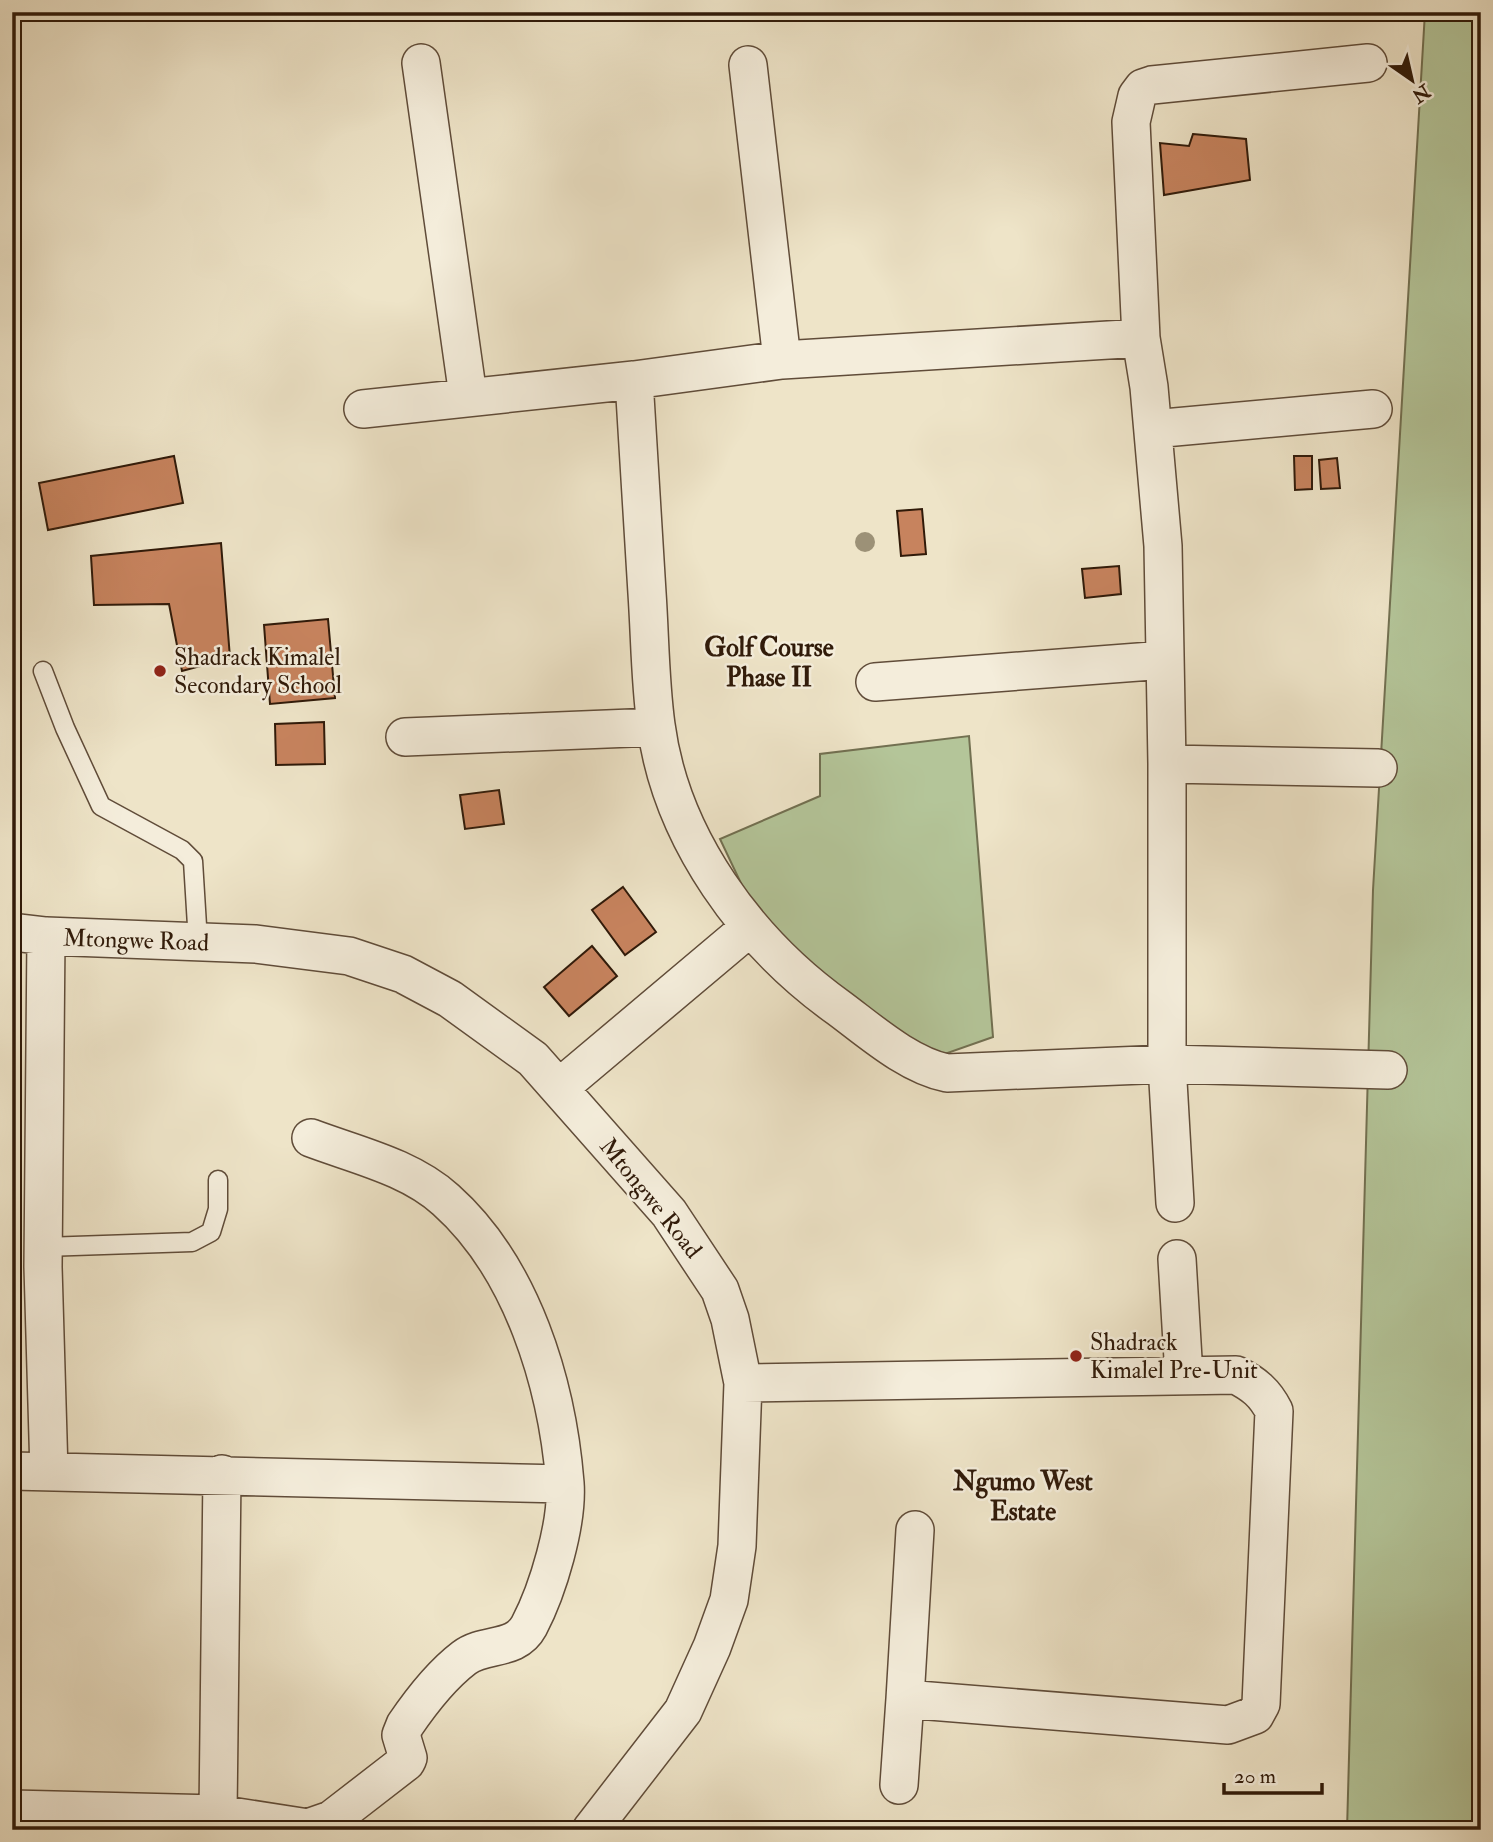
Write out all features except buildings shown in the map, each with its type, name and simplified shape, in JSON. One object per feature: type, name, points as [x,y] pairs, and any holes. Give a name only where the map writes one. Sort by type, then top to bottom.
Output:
[{"type":"street","points":[[421,63],[468,396]]},
{"type":"street","points":[[1175,1203],[1167,1064],[1167,764],[1163,546],[1153,429],[1141,338],[1131,122],[1137,96],[1152,85],[1368,63]]},
{"type":"street","points":[[748,65],[782,359]]},
{"type":"street","points":[[363,409],[634,380],[782,359],[1141,338]]},
{"type":"street","points":[[634,380],[656,727],[674,795],[692,837],[749,928],[821,996],[875,1035],[939,1071],[1167,1064],[1388,1070]]},
{"type":"street","points":[[1153,429],[1373,408]]},
{"type":"street","points":[[875,682],[1165,660]]},
{"type":"street","points":[[405,737],[656,727]]},
{"type":"street","points":[[1167,764],[1378,768]]},
{"type":"street","points":[[559,1088],[749,928]]},
{"type":"street","points":[[29,934],[44,1247],[49,1472]]},
{"type":"street","name":"Mtongwe Road","points":[[29,934],[256,944],[349,956],[403,974],[450,999],[533,1059],[669,1213],[715,1281],[730,1320],[743,1383],[737,1546],[729,1600],[712,1647],[683,1711],[591,1830]]},
{"type":"street","points":[[12,1809],[218,1814],[308,1828],[331,1820],[406,1762],[408,1758],[401,1735],[405,1725],[462,1659],[477,1651],[515,1641],[528,1627],[545,1585],[562,1522],[565,1484],[559,1434],[546,1377],[500,1262],[477,1231],[445,1198],[412,1176],[311,1138]]},
{"type":"street","points":[[1177,1259],[1184,1376]]},
{"type":"street","points":[[743,1383],[1236,1375],[1265,1394],[1274,1411],[1261,1704],[1255,1715],[1228,1725],[905,1699]]},
{"type":"street","points":[[12,1471],[565,1484]]},
{"type":"street","points":[[218,1814],[222,1474]]},
{"type":"street","points":[[899,1784],[915,1530]]},
{"type":"lane","points":[[43,671],[101,806],[182,850],[193,861],[198,942]]},
{"type":"lane","points":[[44,1247],[192,1242],[211,1232],[218,1209],[218,1180]]},
{"type":"green space","points":[[1425,12],[1481,12],[1481,1830],[1347,1830],[1373,890]]},
{"type":"green space","name":"Golf Course Phase II","points":[[969,736],[993,1037],[922,1062],[775,955],[720,839],[820,796],[820,754]]},
{"type":"place","name":"Shadrack Kimalel Secondary School","points":[[160,671]]},
{"type":"place","name":"Shadrack Kimalel Pre-Unit","points":[[1076,1356]]},
{"type":"district","name":"Golf Course Phase II","points":[[769,662]]},
{"type":"district","name":"Ngumo West Estate","points":[[1023,1496]]}]
